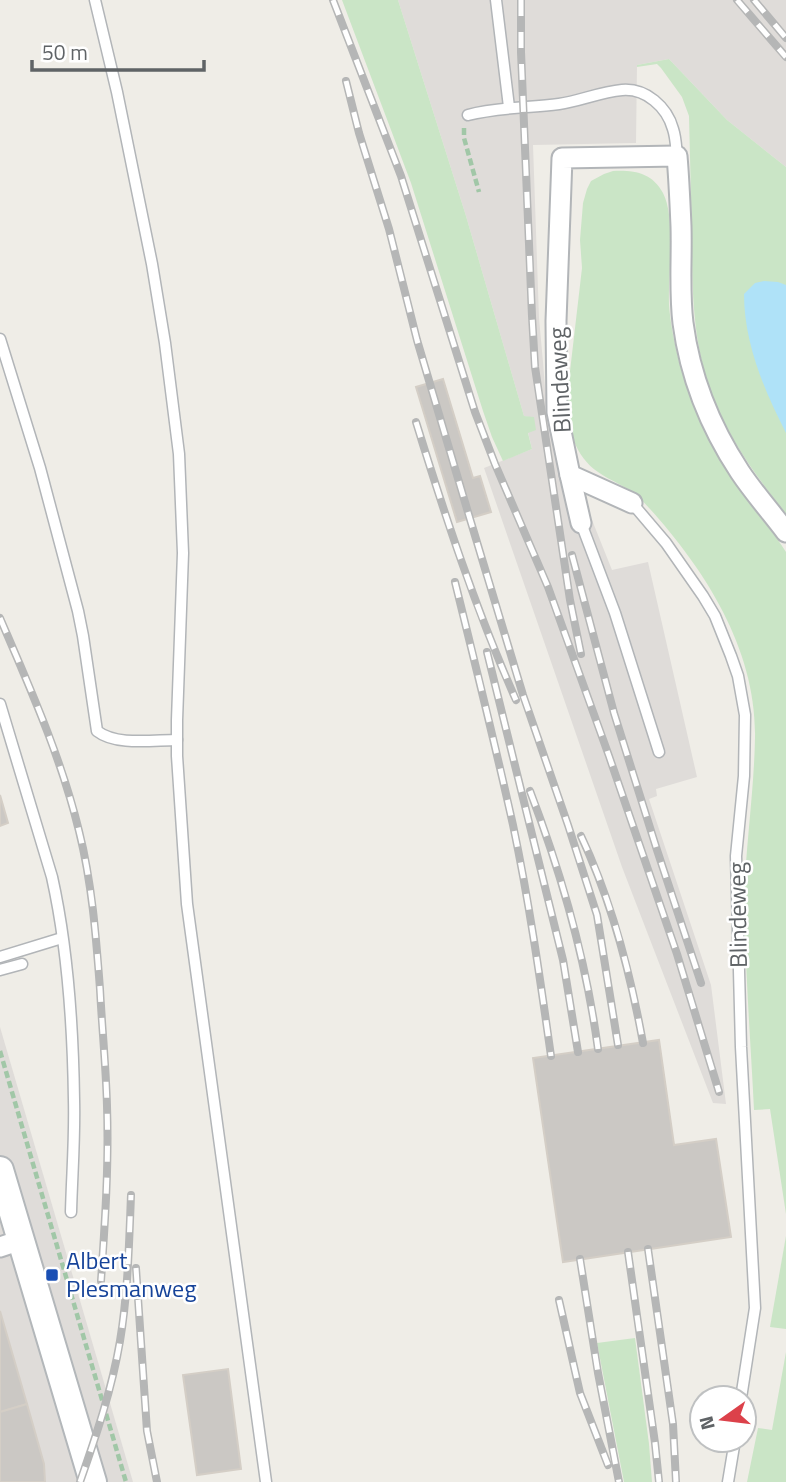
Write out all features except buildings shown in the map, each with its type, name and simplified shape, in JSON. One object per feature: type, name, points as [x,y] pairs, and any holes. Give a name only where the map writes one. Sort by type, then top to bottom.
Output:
[{"type":"street","name":"Blindeweg","points":[[632,503],[570,475],[557,412],[556,321],[562,158],[677,156]]},
{"type":"street","points":[[677,156],[682,304],[686,341],[695,377],[716,430],[728,452],[741,474],[786,532]]},
{"type":"street","points":[[570,475],[581,523]]},
{"type":"street","points":[[0,1170],[10,1243],[93,1482]]},
{"type":"lane","points":[[95,0],[152,264],[179,454],[183,553],[177,740],[189,928],[266,1482]]},
{"type":"lane","points":[[496,0],[509,107]]},
{"type":"lane","points":[[468,115],[509,107],[558,104],[624,90],[636,91],[656,101],[665,112],[673,127],[677,156]]},
{"type":"lane","points":[[0,339],[40,468],[74,598],[83,636],[97,731],[117,740],[177,740]]},
{"type":"lane","name":"Blindeweg","points":[[632,503],[666,542],[704,596],[723,635],[743,695],[745,756],[736,856],[741,1047],[755,1308],[743,1384]]},
{"type":"lane","points":[[581,523],[615,613],[659,752]]},
{"type":"lane","points":[[0,704],[58,905],[70,1007],[75,1101],[71,1212]]},
{"type":"lane","points":[[0,957],[62,938]]},
{"type":"lane","points":[[0,970],[22,964]]},
{"type":"lane","points":[[728,1482],[733,1454]]},
{"type":"path","points":[[468,115],[464,138],[480,192]]},
{"type":"path","points":[[0,1051],[126,1482]]},
{"type":"shaded area","points":[[398,0],[786,0],[786,167],[727,120],[669,59],[637,65],[636,143],[533,145],[539,318],[546,401],[559,476],[571,525],[592,520],[612,570],[648,562],[697,777],[656,789],[657,796],[649,799],[711,985],[726,1104],[713,1103],[622,867],[484,468],[532,449],[528,432],[534,418],[524,416],[466,216]]},
{"type":"shaded area","points":[[0,1027],[103,1379],[133,1482],[0,1482]]},
{"type":"green space","points":[[342,0],[398,0],[466,216],[524,416],[534,417],[536,430],[528,433],[532,449],[503,461],[483,411],[411,183]]},
{"type":"green space","points":[[669,59],[727,120],[786,167],[786,514],[734,441],[711,392],[700,355],[693,297],[689,116],[682,97],[657,64],[637,67]]},
{"type":"green space","points":[[613,171],[642,174],[654,181],[663,193],[670,231],[670,311],[685,381],[707,434],[726,468],[786,552],[786,1214],[770,1109],[754,1110],[744,909],[755,738],[753,704],[746,670],[735,637],[720,606],[682,547],[637,495],[590,465],[577,449],[568,418],[567,397],[582,268],[580,240],[583,203],[591,181]]},
{"type":"green space","points":[[786,1236],[786,1329],[770,1327]]},
{"type":"green space","points":[[635,1338],[652,1482],[624,1482],[597,1343]]},
{"type":"green space","points":[[786,1352],[786,1482],[747,1482],[753,1454],[758,1454],[758,1428],[772,1430]]},
{"type":"water","points":[[764,281],[786,285],[786,433],[763,383],[747,330],[744,294],[755,283]]},
{"type":"railway","points":[[333,0],[401,176],[475,412],[548,587],[609,756],[677,954],[719,1092]]},
{"type":"railway","points":[[521,0],[535,367],[570,600],[581,654]]},
{"type":"railway","points":[[737,0],[786,57]]},
{"type":"railway","points":[[754,0],[786,38]]},
{"type":"railway","points":[[346,81],[389,229],[417,340],[470,519],[523,695],[597,915],[618,1045]]},
{"type":"railway","points":[[416,422],[462,562],[516,700]]},
{"type":"railway","points":[[572,555],[614,713],[701,983]]},
{"type":"railway","points":[[455,582],[513,825],[551,1056]]},
{"type":"railway","points":[[0,618],[44,723],[72,803],[90,890],[107,1106],[107,1171],[101,1281]]},
{"type":"railway","points":[[487,652],[563,960],[578,1052]]},
{"type":"railway","points":[[530,791],[572,918],[598,1049]]},
{"type":"railway","points":[[581,836],[619,937],[643,1043]]},
{"type":"railway","points":[[80,1482],[98,1430],[117,1359],[123,1323],[131,1195]]},
{"type":"railway","points":[[648,1249],[673,1424],[676,1482]]},
{"type":"railway","points":[[628,1252],[659,1482]]},
{"type":"railway","points":[[580,1259],[619,1482]]},
{"type":"railway","points":[[136,1268],[147,1431],[157,1482]]},
{"type":"railway","points":[[559,1300],[580,1393],[608,1465]]},
{"type":"place","name":"Albert Plesmanweg","points":[[52,1275]]}]
